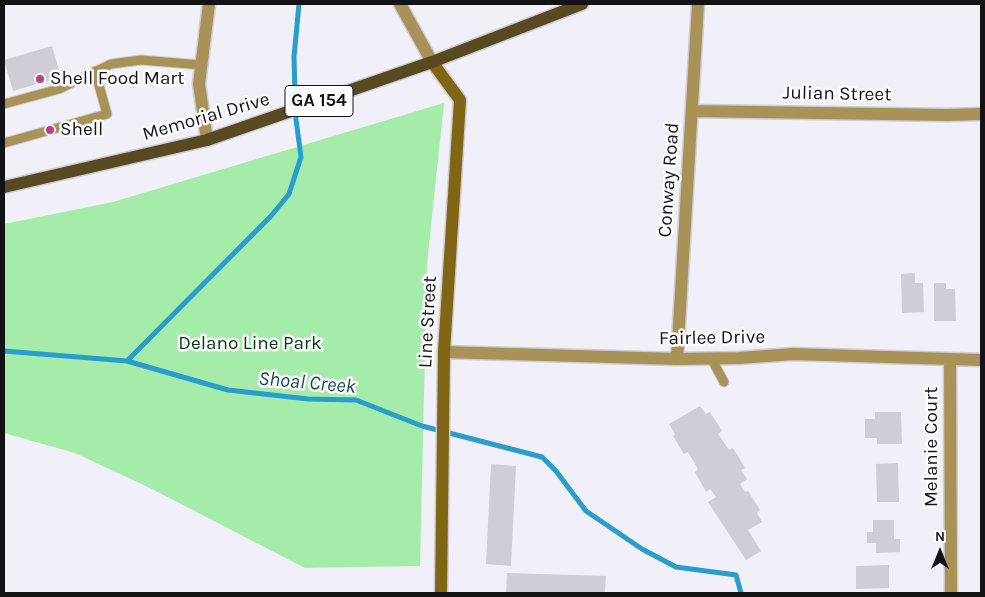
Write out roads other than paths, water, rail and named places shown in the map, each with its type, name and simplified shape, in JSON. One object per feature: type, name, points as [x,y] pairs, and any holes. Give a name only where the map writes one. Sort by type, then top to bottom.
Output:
[{"type":"main road","name":"Memorial Drive","points":[[4,187],[207,140],[432,62],[582,4]]},
{"type":"street","points":[[207,140],[199,84],[209,4]]},
{"type":"street","points":[[400,4],[432,62]]},
{"type":"street","name":"Conway Road","points":[[676,359],[698,4]]},
{"type":"street","name":"Line Street","points":[[432,62],[460,100],[444,352],[441,593]]},
{"type":"street","name":"Julian Street","points":[[692,111],[947,116],[981,114]]},
{"type":"street","name":"Fairlee Drive","points":[[444,352],[676,359],[793,354],[981,360]]},
{"type":"street","name":"Melanie Court","points":[[950,360],[951,593]]},
{"type":"lane","points":[[4,104],[59,89],[111,64],[141,60],[202,65]]},
{"type":"lane","points":[[4,143],[108,114],[95,71]]},
{"type":"lane","points":[[711,358],[724,382]]},
{"type":"waterway","name":"Shoal Creek","points":[[295,95],[294,57],[299,4]]},
{"type":"waterway","name":"Shoal Creek","points":[[127,361],[271,216],[289,194],[301,157],[295,112]]},
{"type":"waterway","name":"Shoal Creek","points":[[4,351],[127,361],[228,390],[308,399],[356,400],[422,426],[542,457],[556,471],[586,511],[642,549],[676,567],[736,575],[741,593]]},
{"type":"place","name":"Shell Food Mart","points":[[40,79]]},
{"type":"place","name":"Shell","points":[[50,130]]},
{"type":"park label","name":"Delano Line Park","points":[[250,344]]}]
